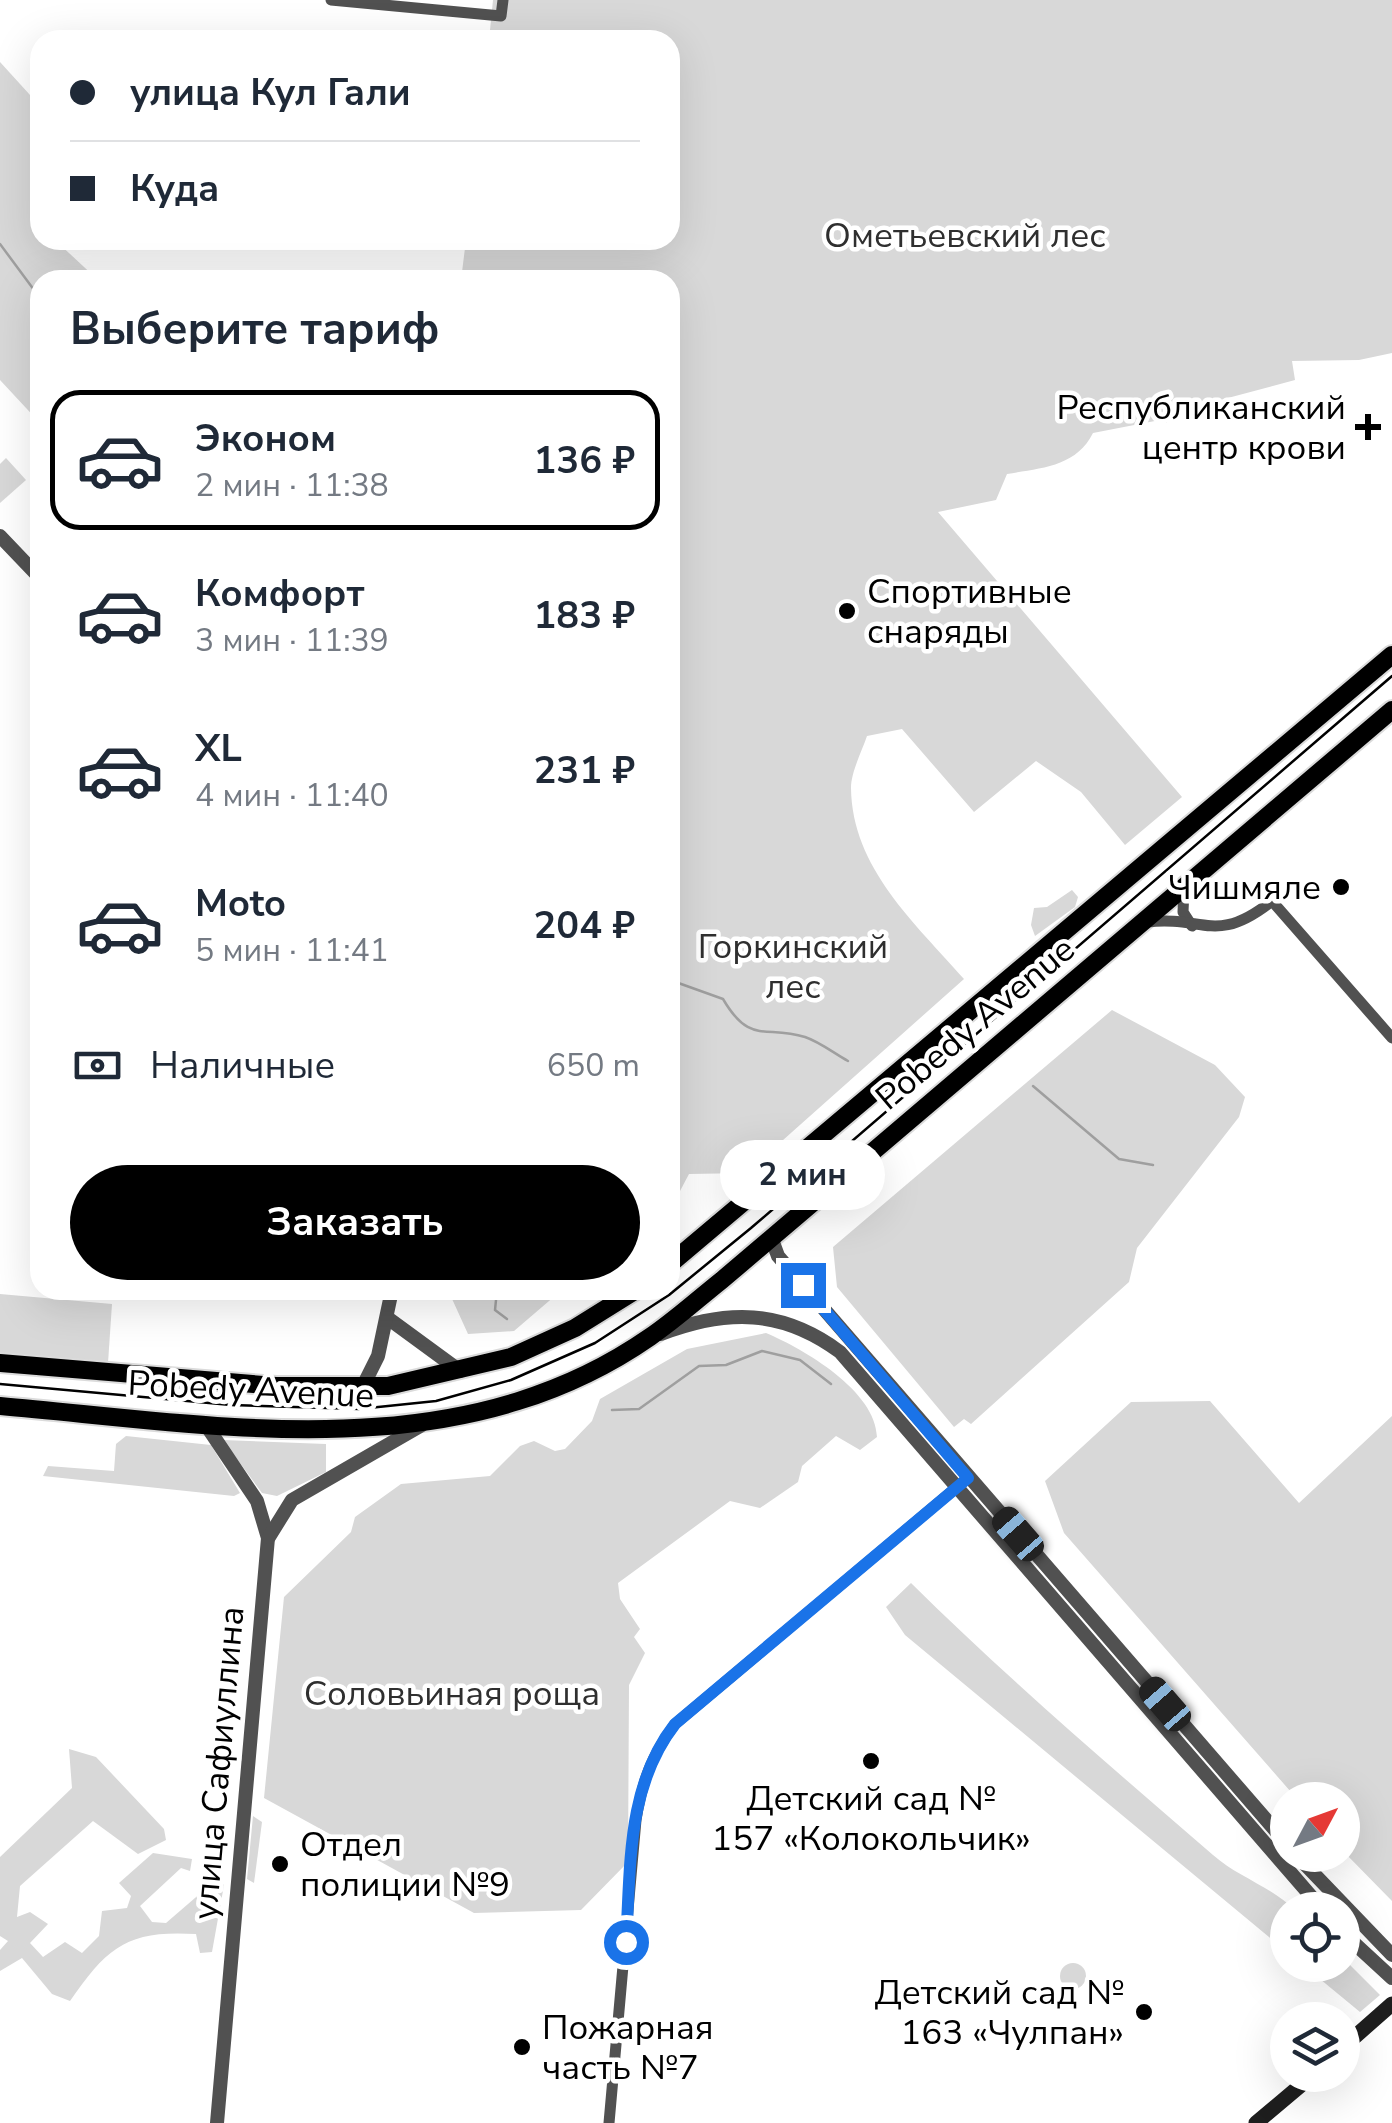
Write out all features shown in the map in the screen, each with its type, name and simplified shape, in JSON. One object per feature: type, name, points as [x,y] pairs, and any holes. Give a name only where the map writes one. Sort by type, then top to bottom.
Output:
[{"type":"main road","name":"Pobedy Avenue","points":[[680,1256],[1392,655]]},
{"type":"main road","name":"Pobedy Avenue","points":[[0,1406],[294,1431],[422,1425],[521,1401],[568,1382],[649,1338],[1392,710]]},
{"type":"main road","name":"Pobedy Avenue","points":[[0,1363],[276,1386],[362,1388],[461,1371],[511,1357],[575,1328],[620,1300]]},
{"type":"main road","points":[[1360,2032],[1392,2004]]},
{"type":"main road","points":[[1256,2123],[1293,2092]]},
{"type":"street","points":[[331,0],[501,16],[503,0]]},
{"type":"street","points":[[0,536],[30,568]]},
{"type":"street","points":[[1185,887],[1182,904],[1192,926]]},
{"type":"street","points":[[1142,923],[1234,925],[1272,901],[1392,1038]]},
{"type":"street","points":[[771,1237],[778,1256],[963,1482],[1308,1892]]},
{"type":"street","points":[[362,1388],[374,1369],[391,1300]]},
{"type":"street","points":[[649,1338],[712,1316],[778,1318],[812,1332],[858,1368],[1270,1826]]},
{"type":"street","points":[[389,1319],[461,1371]]},
{"type":"street","name":"улица Сафиуллина","points":[[206,1425],[257,1501],[268,1538],[217,2123]]},
{"type":"street","points":[[268,1538],[292,1500],[422,1425]]},
{"type":"street","points":[[610,2123],[636,1820],[643,1776],[657,1748],[675,1724],[963,1482]]},
{"type":"street","points":[[1312,1872],[1392,1954]]},
{"type":"street","points":[[1360,1930],[1362,1926]]},
{"type":"street","points":[[1360,1949],[1392,1978]]},
{"type":"green space","points":[[493,0],[1392,0],[1392,353],[1359,360],[1292,361],[1295,380],[1179,411],[1166,423],[1160,420],[1093,433],[1067,459],[1007,474],[996,500],[938,512],[1182,797],[1125,845],[1081,792],[1036,761],[974,812],[902,729],[867,736],[851,788],[862,844],[874,869],[907,915],[964,979],[746,1173],[689,1174],[680,1191],[680,270],[462,270],[465,250],[680,250],[680,30],[490,30]]},
{"type":"green space","points":[[0,62],[30,95],[30,250],[66,250],[87,270],[30,270],[30,412],[0,380]]},
{"type":"green space","points":[[6,458],[26,480],[0,503],[0,464]]},
{"type":"green space","points":[[1072,890],[1078,897],[1075,907],[1035,936],[1031,925],[1034,908],[1047,907]]},
{"type":"green space","points":[[1112,1010],[1215,1065],[1245,1097],[1239,1117],[1137,1248],[1129,1282],[971,1424],[964,1419],[954,1427],[837,1287],[833,1247]]},
{"type":"green space","points":[[0,1294],[30,1297],[30,1300],[112,1304],[108,1363],[0,1353]]},
{"type":"green space","points":[[453,1300],[550,1300],[514,1331],[468,1334]]},
{"type":"green space","name":"Соловьиная роща","points":[[766,1333],[818,1361],[851,1388],[874,1420],[877,1437],[860,1450],[836,1436],[802,1466],[798,1482],[760,1508],[730,1501],[618,1583],[620,1599],[640,1629],[634,1637],[645,1653],[629,1685],[628,1862],[581,1910],[474,1913],[264,1798],[284,1597],[351,1532],[355,1517],[401,1484],[490,1476],[520,1446],[534,1441],[555,1451],[565,1449],[592,1421],[600,1399],[687,1349]]},
{"type":"green space","points":[[1210,1401],[1299,1503],[1392,1416],[1392,1901],[1360,1868],[1360,1782],[1282,1782],[1064,1533],[1045,1481],[1131,1402]]},
{"type":"green space","points":[[126,1436],[211,1445],[240,1493],[234,1496],[43,1476],[48,1466],[114,1471],[116,1444]]},
{"type":"green space","points":[[223,1440],[326,1444],[326,1472],[277,1496],[262,1493]]},
{"type":"green space","points":[[911,1583],[1097,1755],[1213,1855],[1272,1892],[1270,1938],[905,1635],[886,1607]]},
{"type":"green space","points":[[69,1749],[96,1757],[164,1829],[166,1840],[138,1854],[93,1821],[20,1886],[17,1917],[30,1912],[48,1924],[30,1943],[43,1957],[65,1942],[82,1953],[99,1936],[102,1911],[127,1908],[131,1896],[119,1883],[153,1853],[192,1859],[190,1871],[181,1868],[140,1906],[152,1922],[166,1923],[217,1879],[224,1885],[212,1952],[200,1953],[196,1934],[136,1939],[122,1945],[96,1967],[70,2001],[52,1994],[22,1958],[0,1971],[0,1950],[8,1941],[0,1936],[0,1857],[72,1788]]},
{"type":"green space","points":[[253,1816],[262,1822],[254,1883],[247,1879]]},
{"type":"green space","points":[[1073,1963],[1082,1967],[1086,1976],[1082,1985],[1073,1989],[1064,1985],[1060,1976],[1064,1967]]},
{"type":"green space","points":[[1360,1975],[1380,1995],[1360,2012],[1360,2002],[1348,2002],[1324,1982],[1360,1982]]},
{"type":"waterway","points":[[0,244],[30,284]]},
{"type":"waterway","points":[[680,984],[723,999],[741,1023],[750,1028],[805,1037],[848,1061]]},
{"type":"waterway","points":[[1033,1086],[1119,1159],[1153,1165]]},
{"type":"waterway","points":[[496,1300],[495,1310],[507,1319]]},
{"type":"waterway","points":[[612,1410],[639,1409],[699,1366],[726,1365],[762,1351],[800,1360],[831,1384]]},
{"type":"tram line","points":[[680,1286],[1392,676]]},
{"type":"tram line","points":[[0,1384],[231,1405],[359,1409],[436,1401],[511,1380],[595,1343],[661,1300]]},
{"type":"place","name":"Республиканский центр крови","points":[[1368,427]]},
{"type":"place","name":"Спортивные снаряды","points":[[847,611]]},
{"type":"place","name":"Чишмяле","points":[[1341,887]]},
{"type":"place","name":"Детский сад № 157 «Колокольчик»","points":[[871,1761]]},
{"type":"place","name":"Отдел полиции №9","points":[[280,1864]]},
{"type":"place","name":"Детский сад № 163 «Чулпан»","points":[[1144,2012]]},
{"type":"place","name":"Пожарная часть №7","points":[[522,2047]]},
{"type":"route","points":[[626,1942],[643,1776],[657,1748],[675,1724],[968,1478],[803,1285]]},
{"type":"park label","name":"Ометьевский лес","points":[[965,235]]},
{"type":"park label","name":"Горкинский лес","points":[[793,966]]}]
